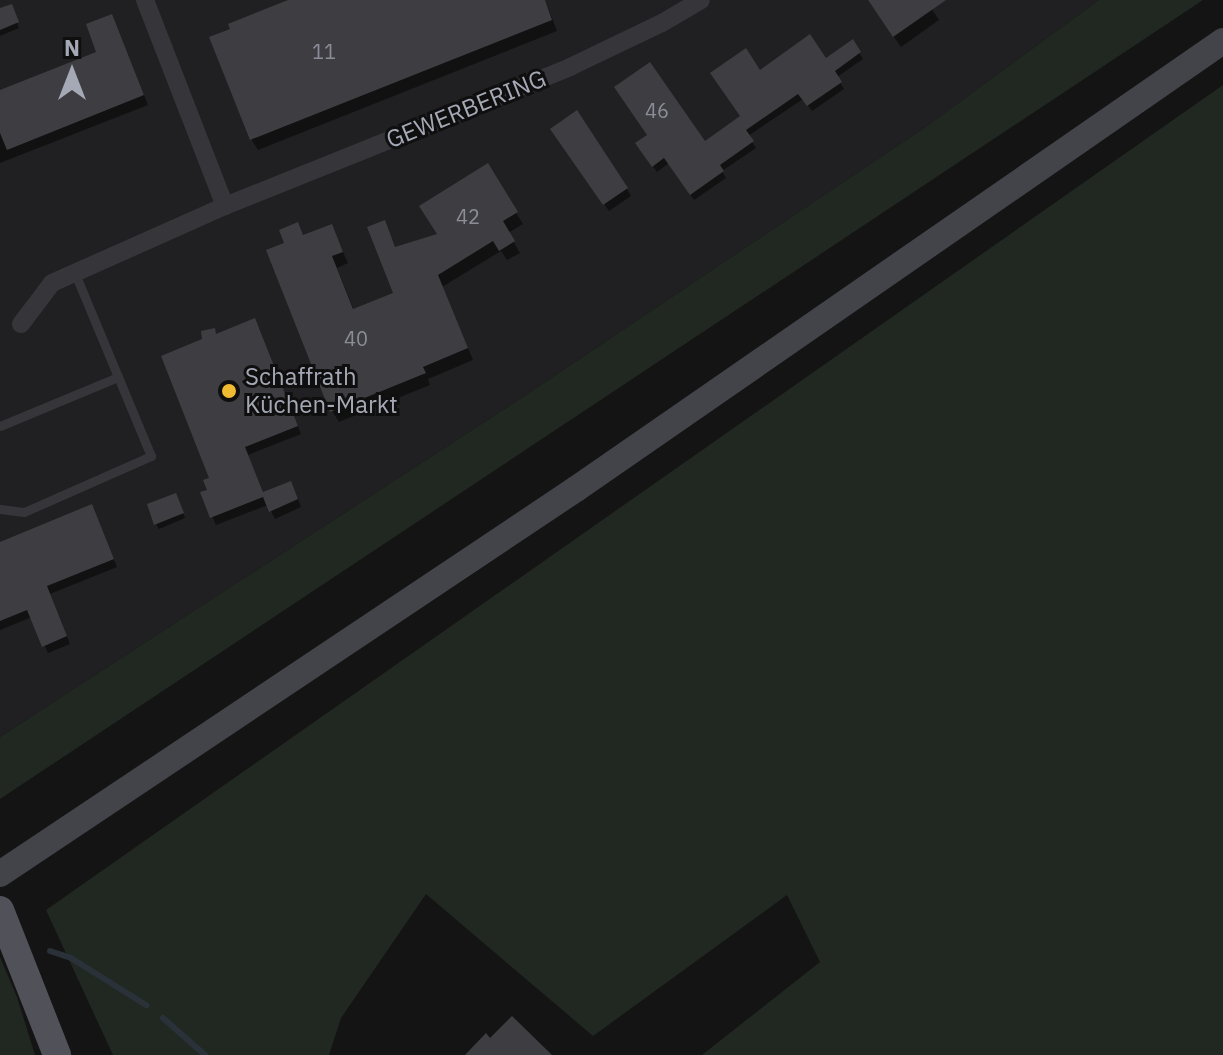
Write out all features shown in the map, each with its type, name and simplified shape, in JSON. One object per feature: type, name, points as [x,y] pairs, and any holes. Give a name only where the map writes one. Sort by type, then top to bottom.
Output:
[{"type":"main road","points":[[0,874],[576,489],[1223,41]]},
{"type":"main road","points":[[0,910],[57,1055]]},
{"type":"street","points":[[145,0],[225,206]]},
{"type":"street","name":"GEWERBERING","points":[[21,324],[52,283],[225,206],[570,67],[662,23],[701,0]]},
{"type":"lane","points":[[0,509],[24,512],[151,456],[75,273]]},
{"type":"lane","points":[[0,426],[118,377]]},
{"type":"shaded area","points":[[0,0],[1099,0],[927,126],[520,399],[0,737]]},
{"type":"shaded area","points":[[1099,0],[1203,0],[0,799],[0,737],[520,399],[927,126]]},
{"type":"shaded area","points":[[1223,85],[1223,1055],[702,1055],[820,962],[787,895],[593,1036],[426,894],[341,1018],[329,1055],[113,1055],[46,910]]},
{"type":"shaded area","points":[[0,957],[17,997],[35,1055],[0,1055]]},
{"type":"building","points":[[288,0],[545,0],[552,20],[250,140],[209,37],[230,29],[228,24]]},
{"type":"building","points":[[868,0],[946,0],[893,37]]},
{"type":"building","points":[[12,4],[19,22],[0,30],[0,8]]},
{"type":"building","points":[[112,14],[144,95],[7,150],[0,133],[0,90],[96,52],[86,24]]},
{"type":"building","points":[[810,34],[826,58],[853,39],[861,52],[835,71],[842,82],[807,106],[798,94],[746,130],[754,141],[720,165],[724,171],[690,195],[664,158],[652,167],[635,143],[647,135],[614,87],[650,62],[705,141],[740,116],[710,73],[746,48],[760,70]]},
{"type":"building","points":[[577,110],[628,188],[603,205],[550,129]]},
{"type":"building","points":[[488,163],[518,212],[503,221],[515,241],[499,251],[493,241],[438,275],[468,348],[423,367],[426,373],[330,412],[266,250],[284,243],[279,230],[298,222],[303,235],[332,224],[343,252],[332,256],[353,309],[393,293],[367,227],[385,220],[395,247],[437,234],[419,206]]},
{"type":"building","name":"Schaffrath Küchen-Markt","points":[[255,318],[298,426],[245,447],[263,492],[291,481],[298,499],[269,512],[263,497],[210,518],[200,492],[207,490],[203,480],[209,478],[161,356],[202,339],[201,331],[215,328],[216,334]]},
{"type":"building","points":[[176,493],[184,513],[154,525],[147,504]]},
{"type":"building","points":[[92,504],[114,559],[47,586],[67,636],[42,647],[27,610],[0,621],[0,542]]},
{"type":"building","points":[[512,1016],[552,1055],[465,1055],[486,1033],[490,1038]]},
{"type":"waterway","points":[[50,951],[71,958],[146,1005]]},
{"type":"waterway","points":[[163,1018],[205,1055]]},
{"type":"place","name":"Schaffrath Küchen-Markt","points":[[229,391]]}]
